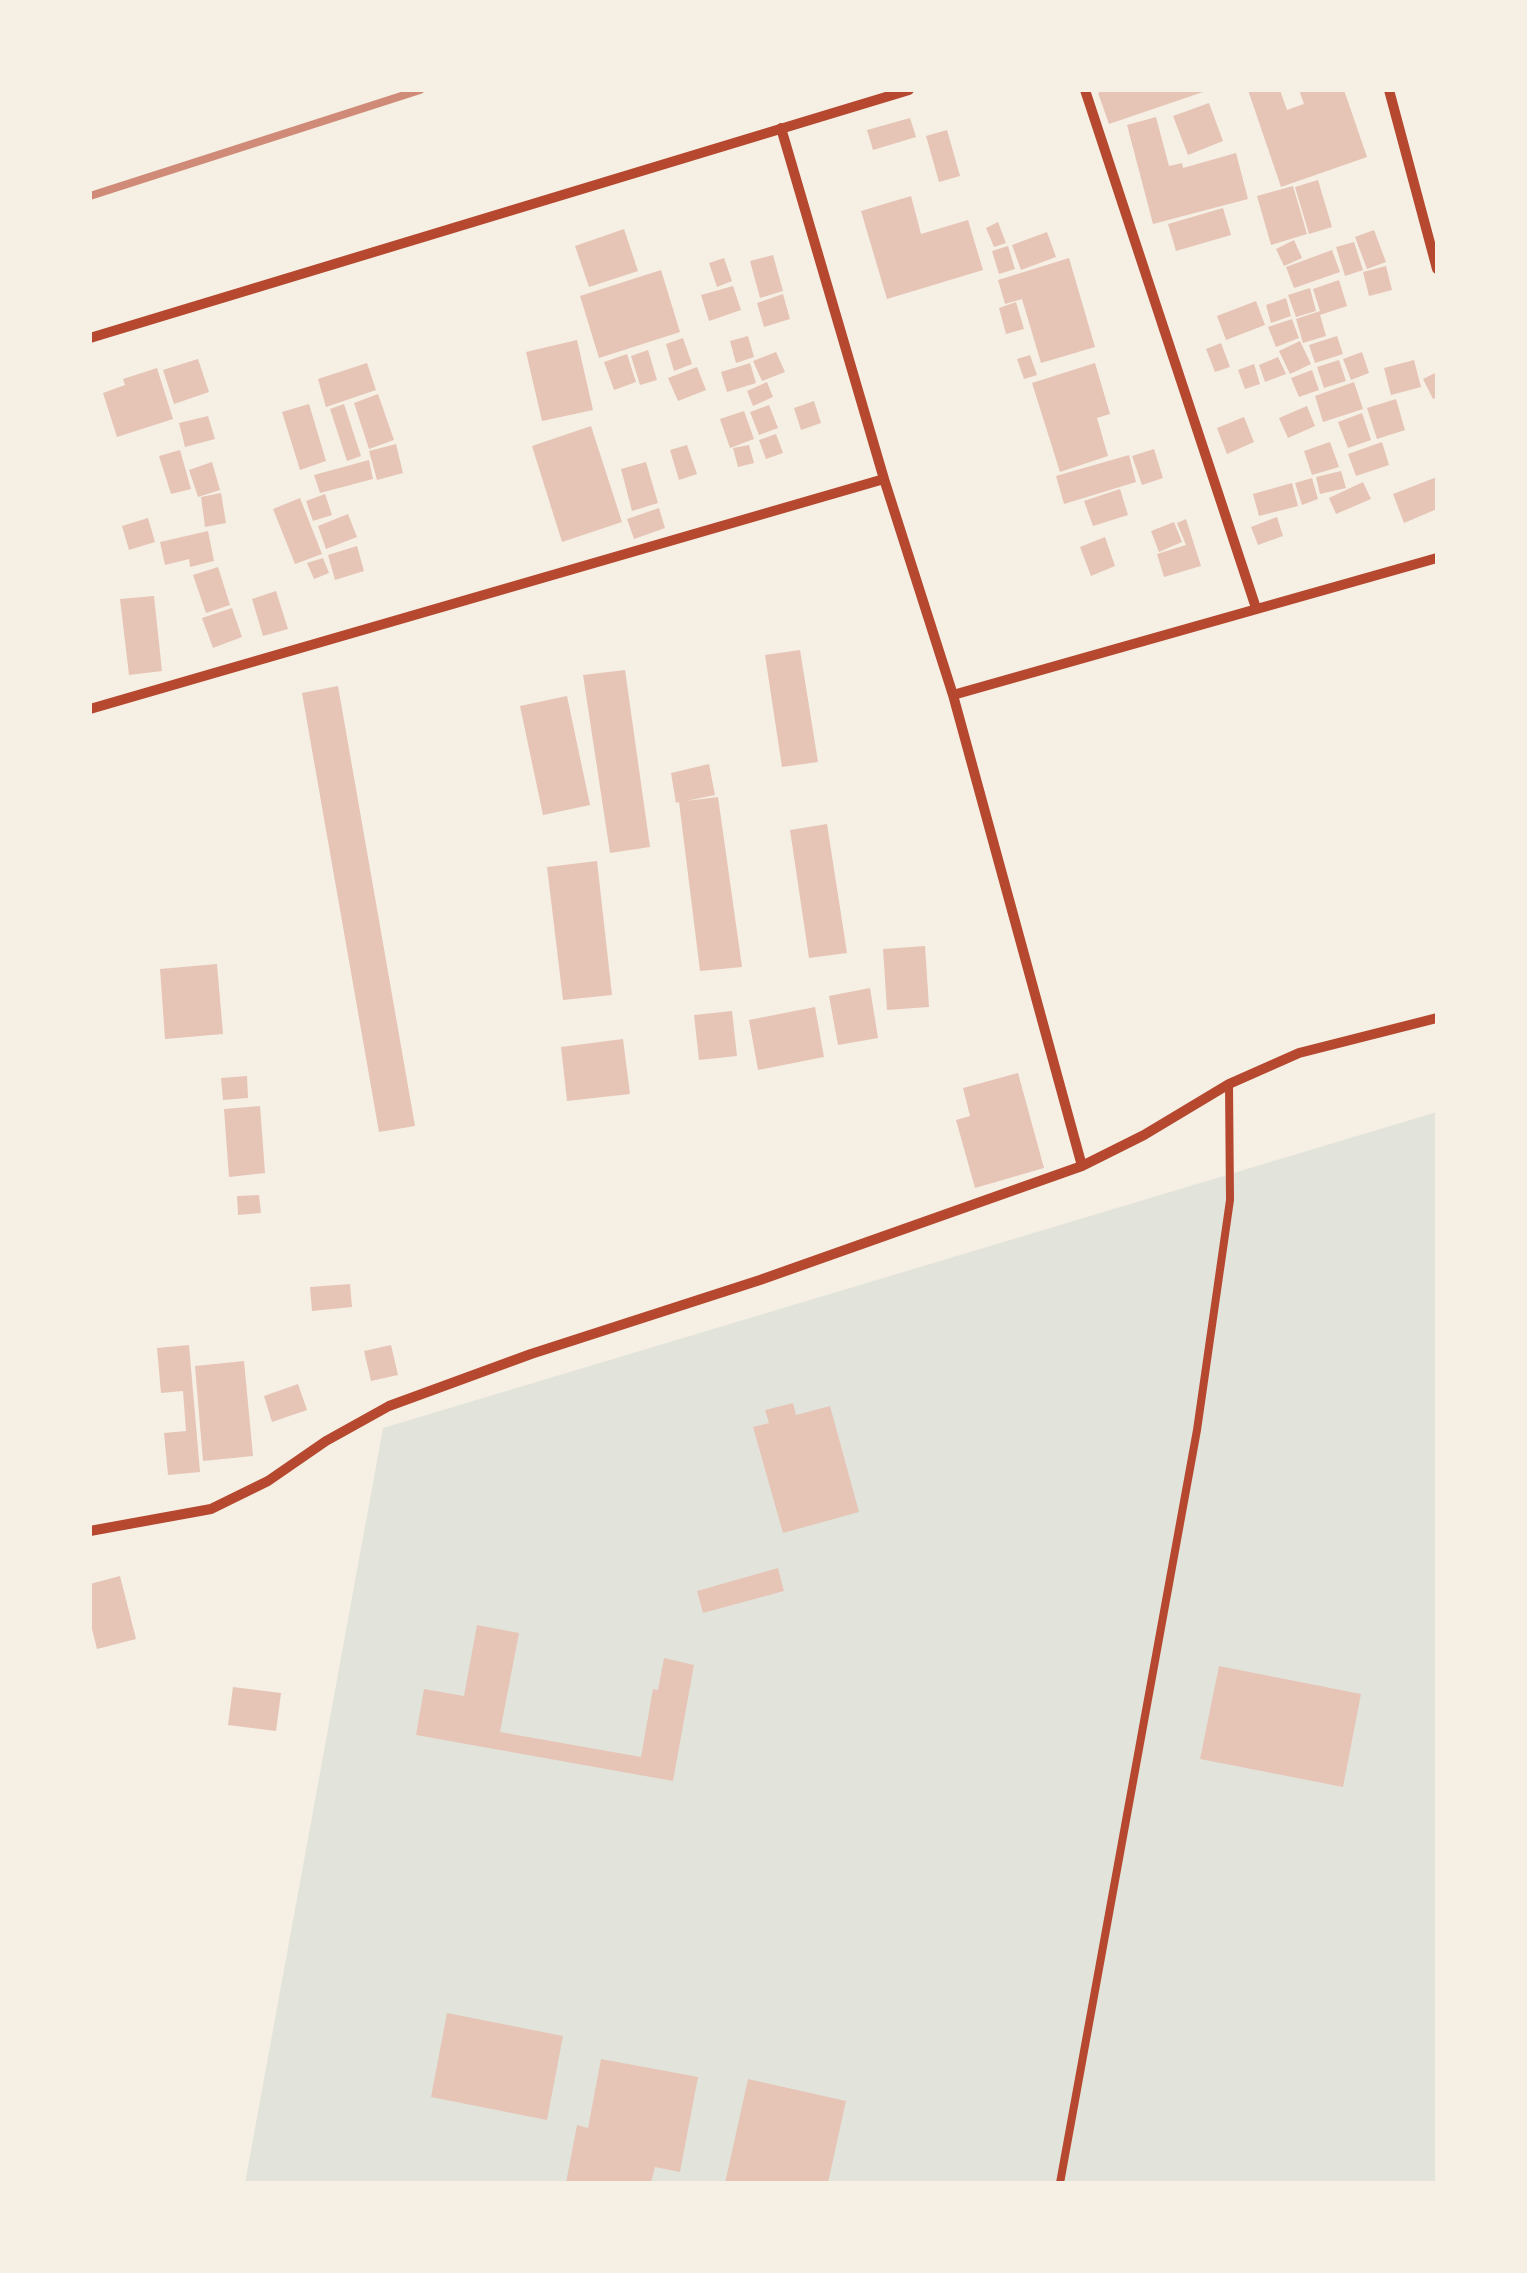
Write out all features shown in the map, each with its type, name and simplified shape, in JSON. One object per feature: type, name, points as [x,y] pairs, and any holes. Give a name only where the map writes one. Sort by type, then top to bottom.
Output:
[{"type":"street","points":[[90,338],[909,90]]},
{"type":"street","points":[[1085,90],[1256,608]]},
{"type":"street","points":[[1388,90],[1437,269]]},
{"type":"street","points":[[781,128],[884,479],[954,695],[1082,1166]]},
{"type":"street","points":[[90,709],[884,479]]},
{"type":"street","points":[[954,695],[1437,558]]},
{"type":"street","points":[[90,1531],[211,1509],[268,1481],[326,1441],[389,1406],[1082,1166],[1144,1135],[1229,1084],[1299,1053],[1437,1018]]},
{"type":"lane","points":[[1060,2183],[1197,1430],[1230,1200],[1229,1084]]},
{"type":"shaded area","points":[[1437,1112],[1437,2183],[245,2183],[383,1428]]},
{"type":"building","points":[[1248,90],[1280,90],[1287,110],[1304,104],[1299,90],[1344,90],[1367,157],[1281,187]]},
{"type":"building","points":[[1206,91],[1109,124],[1098,93]]},
{"type":"building","points":[[1209,103],[1223,141],[1188,155],[1173,116]]},
{"type":"building","points":[[1156,117],[1169,166],[1182,163],[1183,168],[1236,153],[1248,199],[1153,224],[1127,125]]},
{"type":"building","points":[[910,118],[916,137],[873,150],[867,130]]},
{"type":"building","points":[[947,130],[960,176],[939,182],[926,136]]},
{"type":"building","points":[[1318,180],[1332,227],[1309,234],[1295,187]]},
{"type":"building","points":[[1293,186],[1307,234],[1271,245],[1257,196]]},
{"type":"building","points":[[911,196],[921,234],[968,220],[983,270],[887,299],[861,211]]},
{"type":"building","points":[[1223,208],[1231,235],[1176,251],[1168,224]]},
{"type":"building","points":[[998,222],[1006,243],[994,247],[986,228]]},
{"type":"building","points":[[624,229],[638,271],[589,287],[575,246]]},
{"type":"building","points":[[1374,230],[1386,262],[1367,269],[1355,237]]},
{"type":"building","points":[[1047,232],[1056,257],[1021,270],[1012,245]]},
{"type":"building","points":[[1294,240],[1302,258],[1284,266],[1276,249]]},
{"type":"building","points":[[1354,242],[1363,270],[1345,276],[1336,247]]},
{"type":"building","points":[[1008,246],[1015,269],[999,274],[992,251]]},
{"type":"building","points":[[1332,250],[1340,272],[1294,288],[1286,267]]},
{"type":"building","points":[[773,255],[783,291],[760,298],[750,261]]},
{"type":"building","points":[[724,258],[732,281],[717,287],[709,263]]},
{"type":"building","points":[[1069,258],[1095,347],[1041,363],[1022,299],[1005,304],[998,280]]},
{"type":"building","points":[[1386,266],[1392,290],[1369,296],[1363,272]]},
{"type":"building","points":[[661,270],[680,332],[599,358],[580,296]]},
{"type":"building","points":[[1339,280],[1347,306],[1320,315],[1326,336],[1303,343],[1296,319],[1320,311],[1313,289]]},
{"type":"building","points":[[733,286],[741,310],[709,321],[701,295]]},
{"type":"building","points":[[1310,288],[1316,311],[1296,317],[1288,295]]},
{"type":"building","points":[[783,294],[790,319],[764,327],[757,303]]},
{"type":"building","points":[[1286,298],[1291,316],[1271,323],[1266,305]]},
{"type":"building","points":[[1256,301],[1265,325],[1226,340],[1217,316]]},
{"type":"building","points":[[1016,302],[1024,329],[1006,334],[999,308]]},
{"type":"building","points":[[1292,319],[1299,338],[1276,347],[1268,327]]},
{"type":"building","points":[[748,336],[754,357],[736,363],[730,341]]},
{"type":"building","points":[[1337,336],[1343,354],[1315,363],[1309,345]]},
{"type":"building","points":[[683,338],[692,364],[674,371],[666,344]]},
{"type":"building","points":[[577,340],[593,410],[542,421],[526,352]]},
{"type":"building","points":[[1300,341],[1311,364],[1290,374],[1279,351]]},
{"type":"building","points":[[1221,343],[1230,367],[1215,372],[1206,349]]},
{"type":"building","points":[[648,350],[657,380],[640,385],[631,356]]},
{"type":"building","points":[[776,352],[785,372],[762,381],[753,361]]},
{"type":"building","points":[[1362,352],[1369,373],[1351,380],[1343,359]]},
{"type":"building","points":[[627,354],[636,382],[614,390],[604,362]]},
{"type":"building","points":[[1030,355],[1037,375],[1024,379],[1017,359]]},
{"type":"building","points":[[1278,357],[1286,374],[1265,382],[1259,365]]},
{"type":"building","points":[[198,359],[209,392],[174,404],[163,370]]},
{"type":"building","points":[[1339,360],[1346,381],[1324,388],[1317,367]]},
{"type":"building","points":[[1414,360],[1421,387],[1391,395],[1384,368]]},
{"type":"building","points":[[367,363],[376,390],[326,407],[318,379]]},
{"type":"building","points":[[750,363],[756,383],[727,392],[721,372]]},
{"type":"building","points":[[1095,363],[1110,414],[1097,418],[1108,456],[1060,472],[1032,383]]},
{"type":"building","points":[[1254,364],[1260,384],[1245,389],[1238,370]]},
{"type":"building","points":[[697,367],[706,390],[678,401],[668,378]]},
{"type":"building","points":[[157,368],[173,419],[117,437],[103,393],[125,385],[123,379]]},
{"type":"building","points":[[1312,370],[1319,390],[1299,397],[1291,378]]},
{"type":"building","points":[[1437,372],[1437,397],[1433,399],[1423,379]]},
{"type":"building","points":[[767,382],[773,397],[753,406],[747,391]]},
{"type":"building","points":[[1354,382],[1363,409],[1323,422],[1315,396]]},
{"type":"building","points":[[378,394],[394,440],[369,449],[354,403]]},
{"type":"building","points":[[1396,399],[1405,430],[1377,439],[1367,408]]},
{"type":"building","points":[[814,401],[821,423],[801,430],[794,408]]},
{"type":"building","points":[[309,404],[326,461],[300,470],[282,412]]},
{"type":"building","points":[[344,404],[361,456],[347,461],[330,409]]},
{"type":"building","points":[[769,405],[778,428],[759,435],[750,412]]},
{"type":"building","points":[[1307,406],[1315,426],[1288,438],[1279,418]]},
{"type":"building","points":[[744,411],[754,439],[730,448],[720,419]]},
{"type":"building","points":[[1362,413],[1371,440],[1348,448],[1338,422]]},
{"type":"building","points":[[208,416],[215,439],[185,447],[179,423]]},
{"type":"building","points":[[1244,417],[1254,442],[1227,454],[1217,428]]},
{"type":"building","points":[[591,426],[622,522],[562,542],[532,446]]},
{"type":"building","points":[[776,434],[783,453],[766,459],[759,440]]},
{"type":"building","points":[[1330,442],[1339,467],[1312,475],[1304,451]]},
{"type":"building","points":[[1382,442],[1389,465],[1356,476],[1348,454]]},
{"type":"building","points":[[396,444],[403,473],[377,480],[369,451]]},
{"type":"building","points":[[687,445],[697,474],[679,480],[670,450]]},
{"type":"building","points":[[749,445],[754,463],[738,467],[733,448]]},
{"type":"building","points":[[1154,449],[1163,478],[1142,485],[1132,456]]},
{"type":"building","points":[[180,450],[191,489],[171,494],[159,456]]},
{"type":"building","points":[[1129,455],[1136,482],[1064,504],[1056,476]]},
{"type":"building","points":[[369,460],[373,479],[320,493],[314,475]]},
{"type":"building","points":[[212,462],[220,490],[198,497],[189,470]]},
{"type":"building","points":[[646,462],[658,503],[632,511],[621,469]]},
{"type":"building","points":[[1341,471],[1346,488],[1320,494],[1316,477]]},
{"type":"building","points":[[1437,477],[1437,509],[1404,523],[1393,494]]},
{"type":"building","points":[[1312,478],[1318,499],[1302,505],[1295,483]]},
{"type":"building","points":[[1363,482],[1371,499],[1336,514],[1329,498]]},
{"type":"building","points":[[1292,483],[1298,506],[1259,516],[1253,494]]},
{"type":"building","points":[[1120,489],[1128,515],[1093,526],[1084,501]]},
{"type":"building","points":[[221,493],[226,523],[205,527],[201,497]]},
{"type":"building","points":[[325,494],[332,515],[313,521],[306,501]]},
{"type":"building","points":[[300,498],[322,554],[295,564],[273,509]]},
{"type":"building","points":[[659,508],[665,528],[634,539],[627,519]]},
{"type":"building","points":[[348,514],[357,537],[326,549],[318,526]]},
{"type":"building","points":[[1277,517],[1283,536],[1258,545],[1251,527]]},
{"type":"building","points":[[148,518],[155,542],[129,550],[122,526]]},
{"type":"building","points":[[1186,519],[1201,566],[1164,577],[1157,554],[1186,545],[1177,523]]},
{"type":"building","points":[[1174,522],[1182,542],[1159,552],[1151,531]]},
{"type":"building","points":[[208,531],[214,561],[190,567],[189,559],[165,565],[160,542]]},
{"type":"building","points":[[1105,537],[1115,566],[1091,576],[1080,547]]},
{"type":"building","points":[[357,546],[364,571],[335,580],[328,555]]},
{"type":"building","points":[[323,558],[329,573],[314,579],[307,563]]},
{"type":"building","points":[[218,567],[230,605],[206,613],[193,575]]},
{"type":"building","points":[[276,591],[288,629],[263,636],[252,599]]},
{"type":"building","points":[[154,596],[162,671],[129,675],[120,599]]},
{"type":"building","points":[[232,608],[242,637],[213,648],[202,618]]},
{"type":"building","points":[[800,650],[818,762],[782,767],[765,655]]},
{"type":"building","points":[[625,670],[650,847],[610,853],[583,675]]},
{"type":"building","points":[[338,686],[415,1126],[379,1132],[302,693]]},
{"type":"building","points":[[567,696],[590,805],[543,815],[520,706]]},
{"type":"building","points":[[709,764],[715,795],[686,801],[718,797],[742,967],[700,971],[679,802],[676,803],[671,773]]},
{"type":"building","points":[[827,824],[847,953],[809,958],[790,830]]},
{"type":"building","points":[[597,861],[612,995],[563,1000],[547,867]]},
{"type":"building","points":[[925,946],[929,1007],[887,1010],[883,949]]},
{"type":"building","points":[[217,964],[223,1034],[165,1039],[160,969]]},
{"type":"building","points":[[870,988],[878,1038],[838,1045],[829,996]]},
{"type":"building","points":[[815,1007],[824,1057],[758,1070],[749,1020]]},
{"type":"building","points":[[732,1011],[737,1056],[699,1060],[694,1015]]},
{"type":"building","points":[[623,1039],[630,1094],[567,1101],[561,1047]]},
{"type":"building","points":[[1018,1073],[1044,1168],[975,1188],[956,1120],[970,1116],[963,1088]]},
{"type":"building","points":[[247,1076],[248,1098],[223,1100],[221,1078]]},
{"type":"building","points":[[260,1106],[265,1173],[229,1177],[224,1109]]},
{"type":"building","points":[[259,1195],[261,1213],[238,1215],[237,1196]]},
{"type":"building","points":[[350,1284],[352,1307],[312,1311],[310,1287]]},
{"type":"building","points":[[189,1345],[200,1472],[168,1475],[164,1433],[186,1431],[183,1391],[161,1393],[157,1348]]},
{"type":"building","points":[[391,1345],[398,1375],[371,1381],[364,1351]]},
{"type":"building","points":[[244,1361],[253,1456],[203,1461],[195,1366]]},
{"type":"building","points":[[298,1384],[307,1410],[272,1422],[264,1396]]},
{"type":"building","points":[[793,1403],[796,1415],[830,1406],[859,1512],[783,1533],[753,1427],[769,1423],[765,1410]]},
{"type":"building","points":[[778,1568],[784,1591],[703,1613],[697,1591]]},
{"type":"building","points":[[120,1576],[136,1639],[97,1649],[90,1621],[90,1584]]},
{"type":"building","points":[[477,1625],[519,1633],[500,1732],[641,1757],[653,1689],[658,1690],[664,1658],[694,1665],[673,1781],[416,1735],[424,1689],[464,1696]]},
{"type":"building","points":[[1219,1666],[1361,1694],[1343,1787],[1200,1759]]},
{"type":"building","points":[[233,1687],[281,1693],[276,1731],[228,1725]]},
{"type":"building","points":[[447,2013],[563,2036],[547,2120],[431,2097]]},
{"type":"building","points":[[601,2059],[698,2077],[680,2172],[655,2167],[651,2183],[566,2183],[577,2125],[588,2128]]},
{"type":"building","points":[[748,2079],[846,2101],[828,2183],[725,2183]]},
{"type":"railway","points":[[90,196],[420,90]]}]
